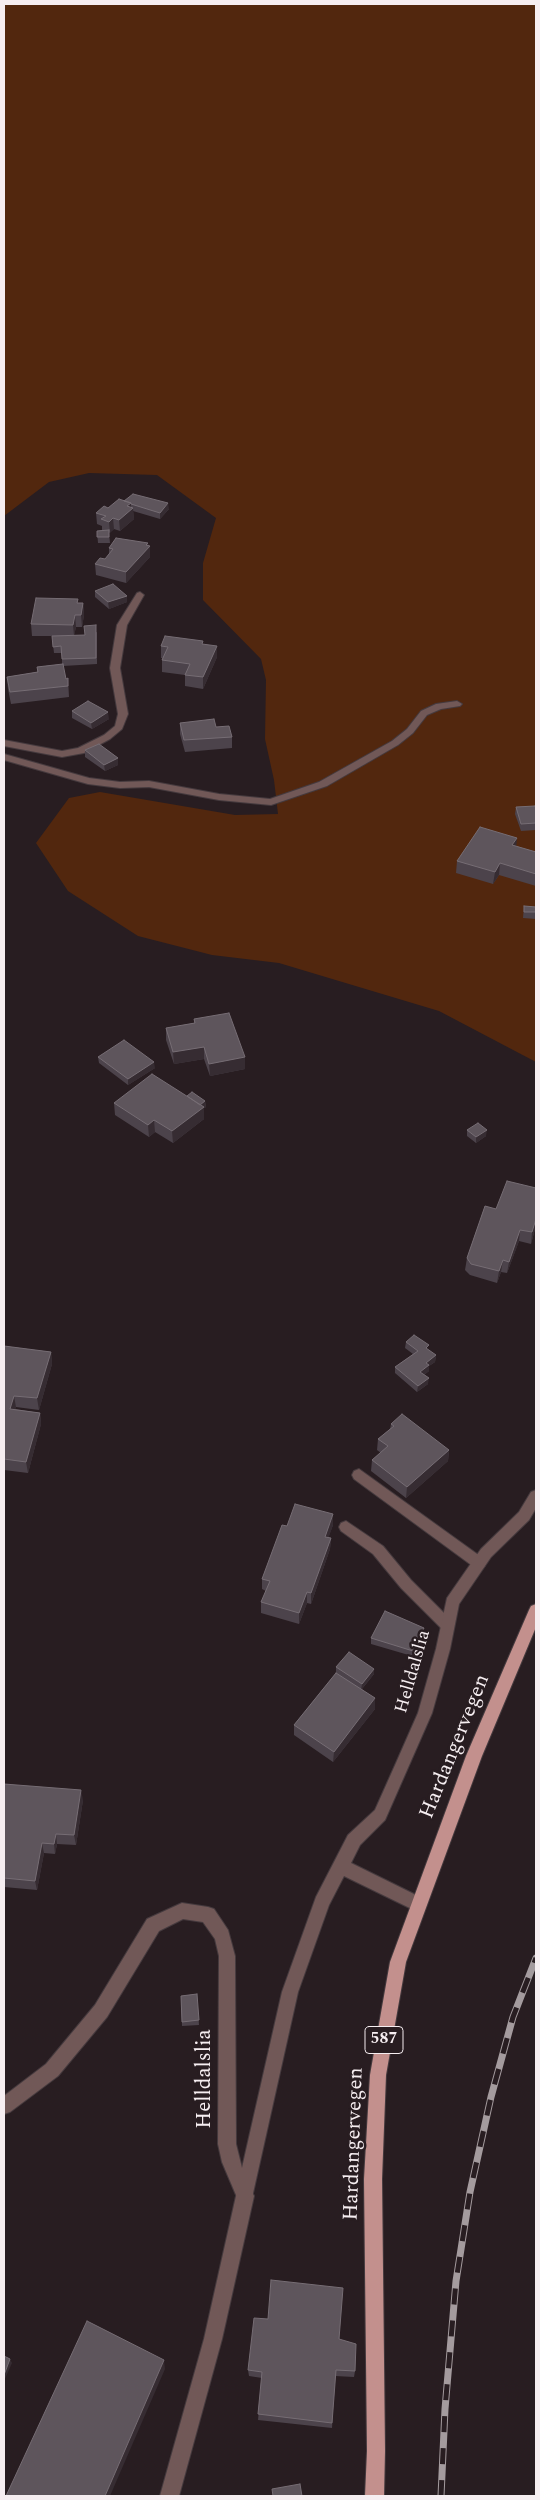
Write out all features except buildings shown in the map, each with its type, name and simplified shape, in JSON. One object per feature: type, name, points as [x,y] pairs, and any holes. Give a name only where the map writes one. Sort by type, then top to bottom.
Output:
[{"type":"main road","name":"Hardangervegen","points":[[374,2496],[376,2451],[373,2179],[378,2075],[398,1962],[474,1756],[536,1610]]},
{"type":"street","points":[[4,743],[62,754],[81,751],[107,737],[119,727],[122,714],[115,668],[122,625],[140,595]]},
{"type":"street","points":[[4,757],[88,781],[120,785],[149,784],[219,797],[271,802],[323,784],[394,744],[410,731],[424,714],[439,706],[457,704]]},
{"type":"street","points":[[359,1475],[479,1563]]},
{"type":"street","name":"Helldalslia","points":[[246,2196],[290,1992],[322,1902],[354,1840],[380,1815],[403,1765],[425,1713],[452,1602],[479,1563],[524,1516],[536,1496]]},
{"type":"street","points":[[346,1527],[378,1550],[406,1584],[447,1625]]},
{"type":"street","points":[[341,1866],[418,1904]]},
{"type":"street","name":"Helldalslia","points":[[4,2106],[52,2070],[101,2012],[153,1925],[182,1911],[208,1915],[222,1936],[226,1956],[227,2144],[231,2162],[246,2196]]},
{"type":"street","points":[[169,2496],[213,2339],[246,2196]]},
{"type":"shaded area","points":[[4,4],[536,4],[536,1062],[439,1011],[279,963],[212,955],[138,936],[68,891],[36,843],[69,798],[100,792],[235,815],[278,814],[274,780],[265,739],[266,680],[261,659],[203,600],[203,563],[216,518],[157,475],[89,473],[49,482],[4,516]]},
{"type":"railway","points":[[441,2496],[445,2409],[456,2281],[470,2192],[491,2097],[513,2017],[536,1958]]}]
